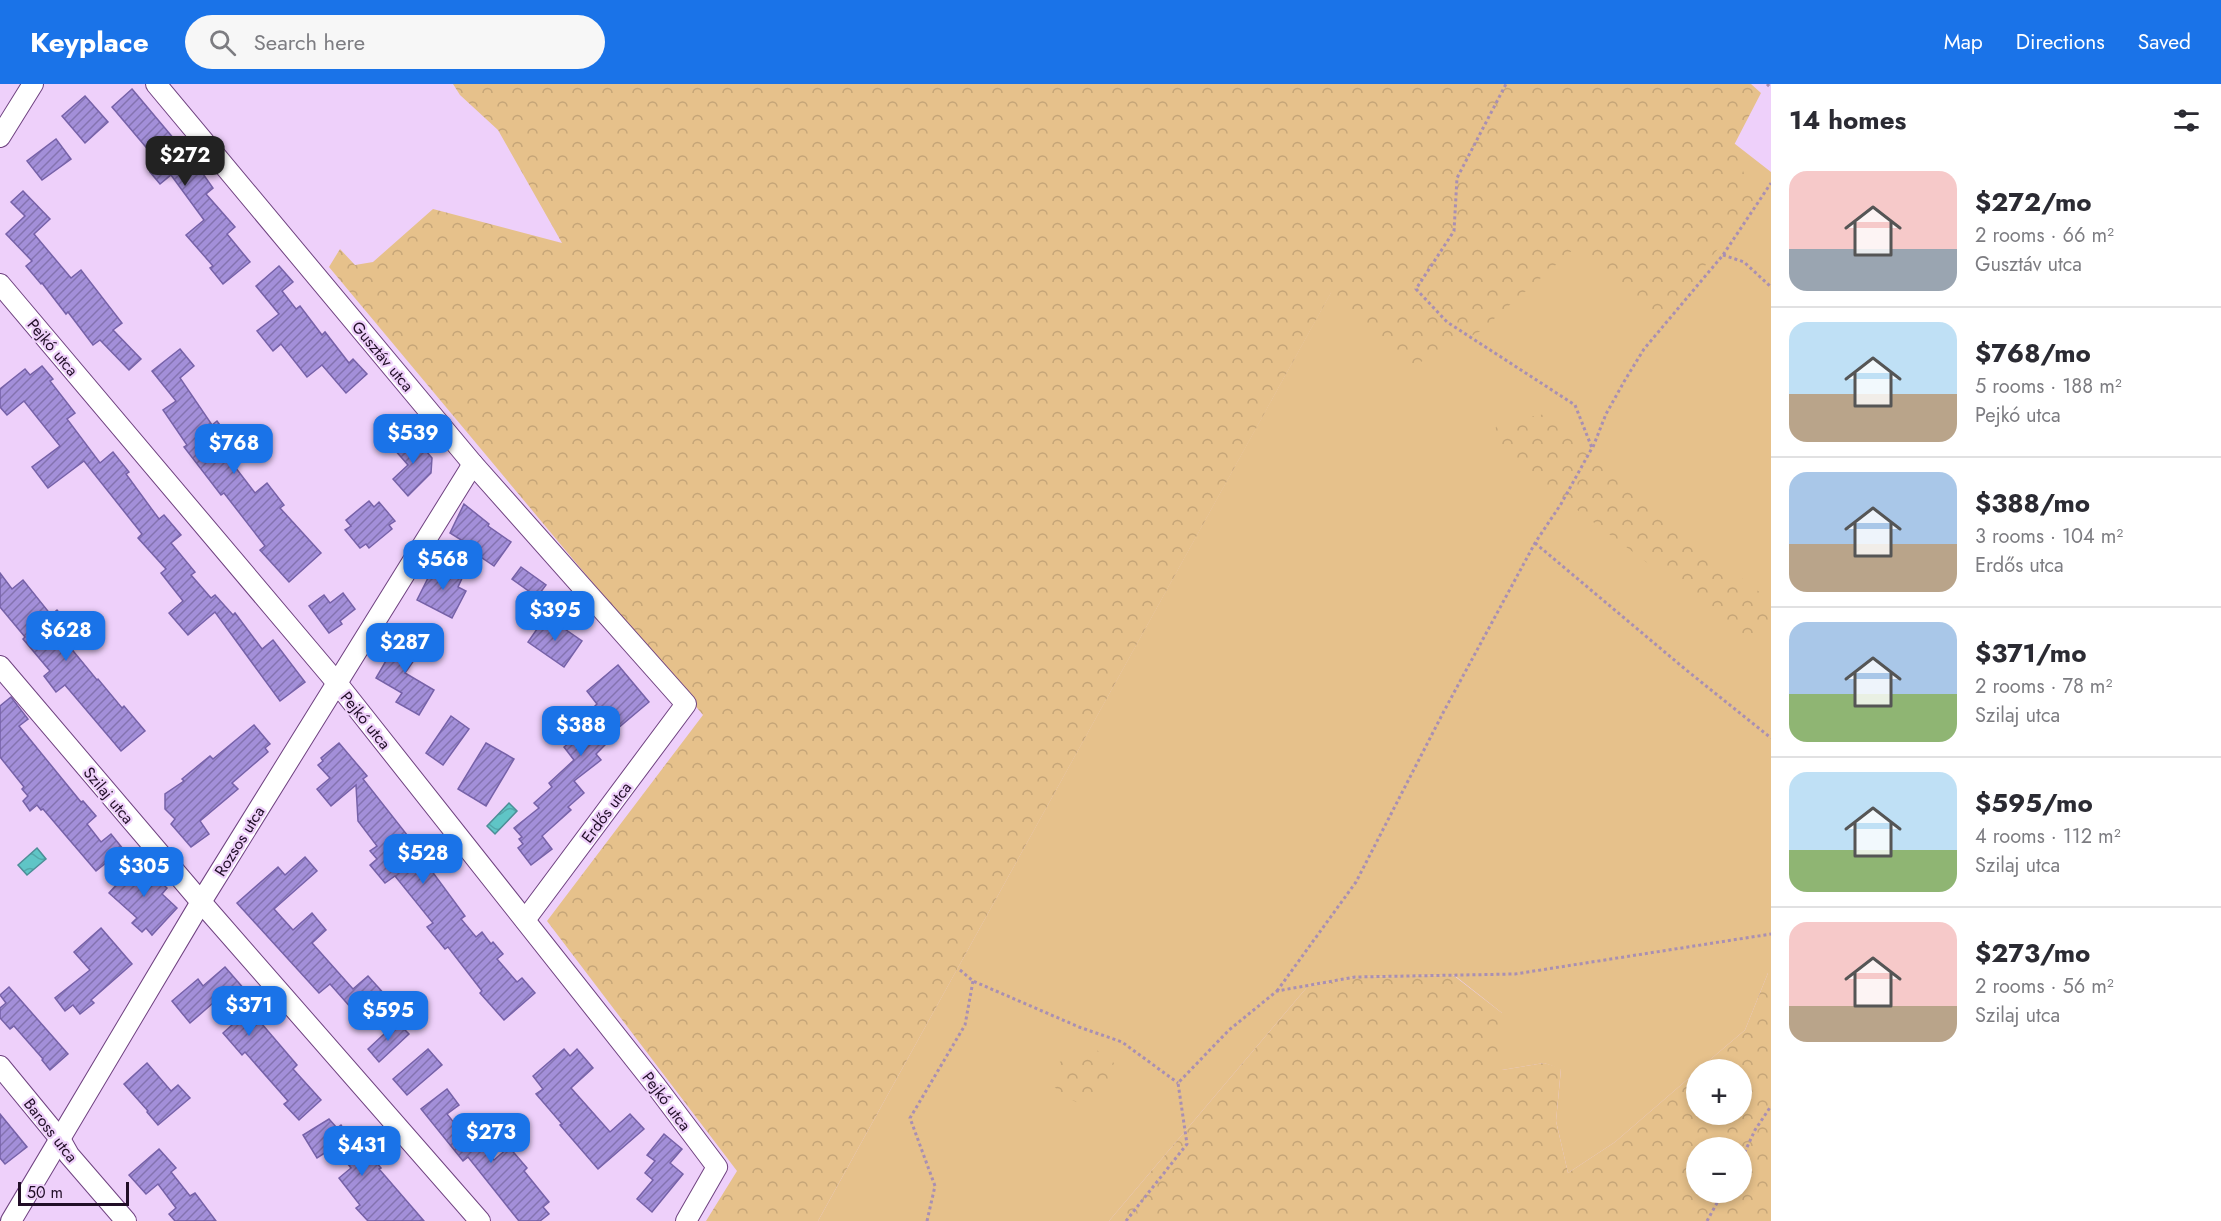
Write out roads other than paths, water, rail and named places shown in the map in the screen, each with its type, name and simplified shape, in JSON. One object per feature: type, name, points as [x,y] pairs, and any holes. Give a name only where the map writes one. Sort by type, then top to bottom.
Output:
[{"type":"street","points":[[0,137],[33,84]]},
{"type":"street","name":"Gusztáv utca","points":[[156,84],[473,464],[686,704]]},
{"type":"street","name":"Pejkó utca","points":[[0,284],[337,683],[656,1086],[717,1167],[686,1221]]},
{"type":"street","name":"Rozsos utca","points":[[11,1221],[201,902],[473,464]]},
{"type":"street","name":"Szilaj utca","points":[[0,666],[201,902],[480,1221]]},
{"type":"street","name":"Erdős utca","points":[[525,920],[686,704]]},
{"type":"street","name":"Baross utca","points":[[0,1066],[60,1139],[69,1155],[126,1221]]},
{"type":"water","points":[[509,803],[517,811],[495,834],[487,826]]},
{"type":"water","points":[[37,848],[46,859],[27,875],[18,865]]}]
